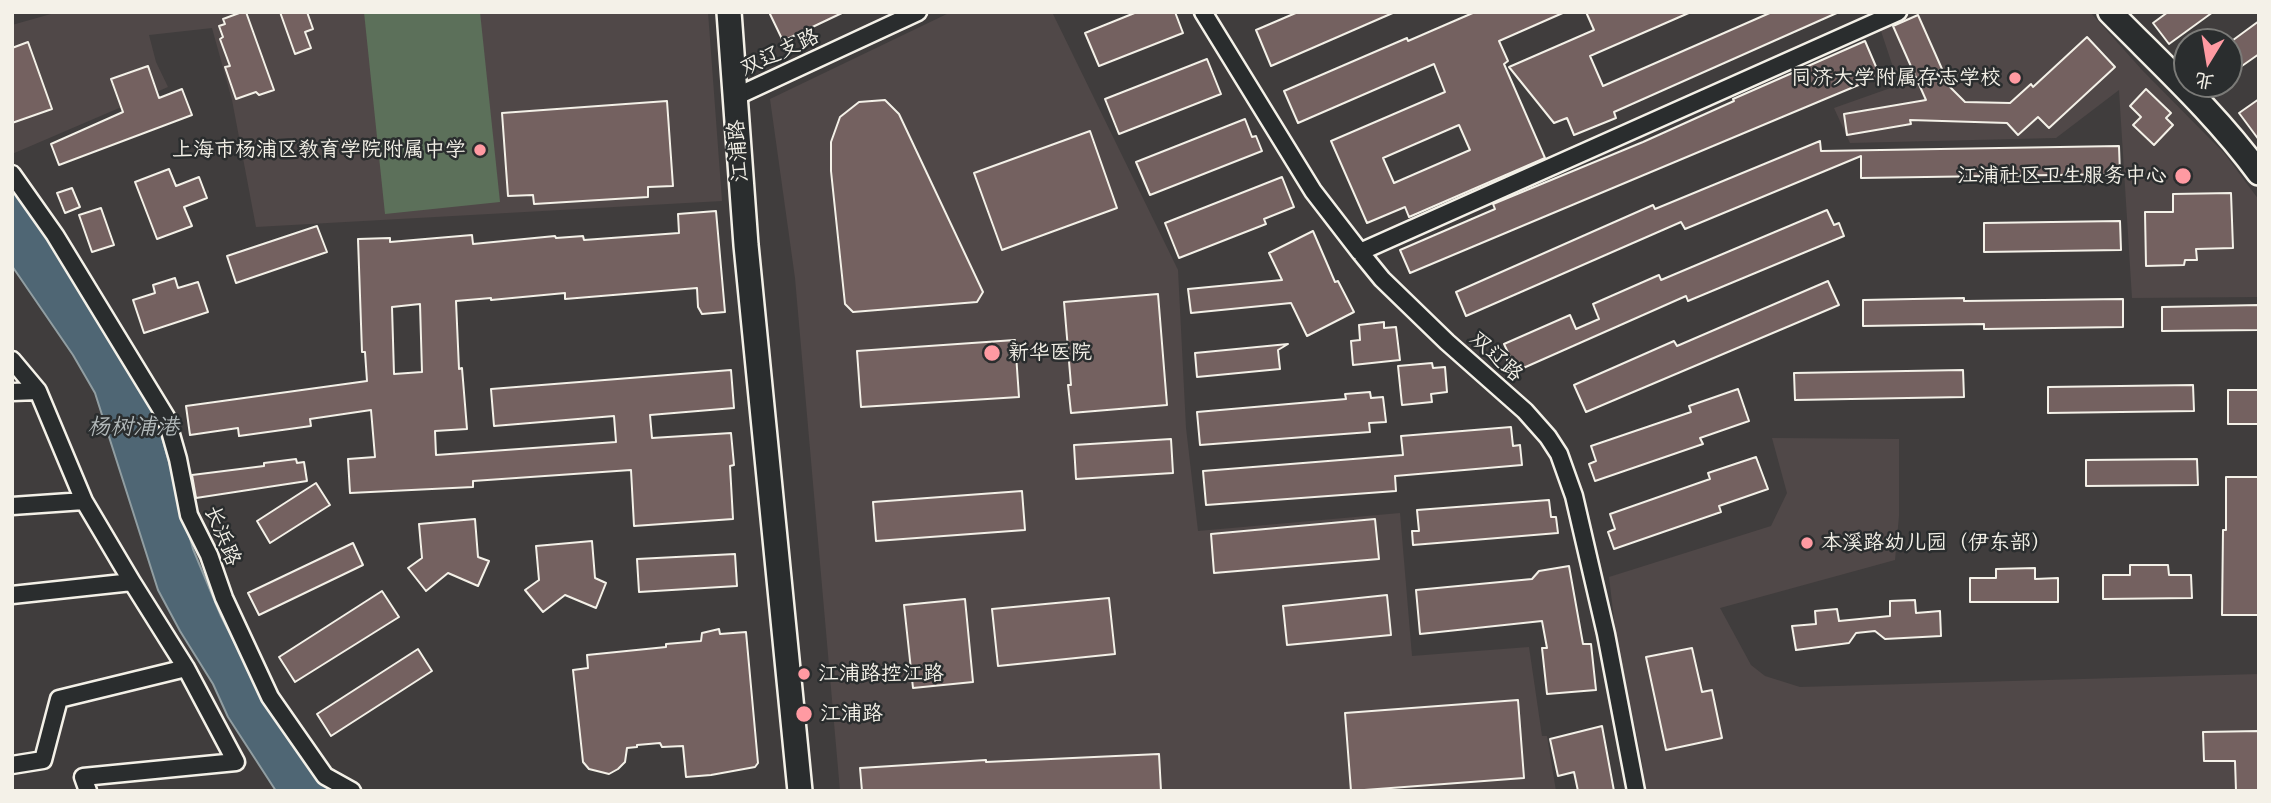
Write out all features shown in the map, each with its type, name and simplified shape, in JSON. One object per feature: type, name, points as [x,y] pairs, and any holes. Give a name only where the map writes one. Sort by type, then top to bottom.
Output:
[{"type":"main road","name":"江浦路","points":[[729,12],[747,259],[800,791]]},
{"type":"main road","points":[[2110,12],[2181,84],[2259,173]]},
{"type":"street","name":"双辽支路","points":[[735,97],[918,12]]},
{"type":"street","name":"双辽路","points":[[1203,12],[1313,191],[1360,252],[1391,288],[1525,411],[1559,454],[1574,496],[1606,634],[1636,791]]},
{"type":"street","points":[[1360,252],[1898,12]]},
{"type":"street","name":"长浜路","points":[[12,173],[55,235],[166,417],[189,515],[270,697],[325,776],[352,791]]},
{"type":"street","points":[[12,360],[38,391],[85,501],[186,668],[236,762],[83,777],[88,791]]},
{"type":"street","points":[[12,392],[38,391]]},
{"type":"street","points":[[12,506],[85,501]]},
{"type":"street","points":[[12,595],[132,582]]},
{"type":"street","points":[[12,765],[43,760],[59,699],[186,668]]},
{"type":"shaded area","name":"上海市杨浦区教育学院附属中学","points":[[58,12],[708,12],[722,201],[256,227],[232,100],[212,28],[149,35],[156,62],[168,87],[12,154],[12,25]]},
{"type":"shaded area","name":"新华医院","points":[[951,12],[1052,12],[1178,270],[1186,428],[1198,531],[1400,513],[1412,656],[1529,647],[1542,736],[1547,736],[1556,791],[840,791],[795,278],[770,99]]},
{"type":"shaded area","points":[[1923,12],[2090,12],[2143,71],[2224,153],[2259,200],[2259,297],[2132,298],[2119,90],[2056,138],[1850,143],[1834,108],[1899,85],[1880,28]]},
{"type":"shaded area","points":[[1772,438],[1899,439],[1899,516],[1895,560],[1720,608],[1751,665],[1765,676],[1800,687],[2259,674],[2259,791],[1646,791],[1616,636],[1609,577],[1771,526],[1787,493]]},
{"type":"green space","points":[[364,12],[480,12],[500,202],[385,214]]},
{"type":"water","name":"杨树浦港","points":[[12,186],[126,357],[157,419],[193,549],[221,616],[251,675],[295,748],[331,791],[276,791],[228,717],[213,684],[158,590],[95,393],[73,355],[12,266]]},
{"type":"building","points":[[246,12],[274,90],[259,95],[256,92],[236,99],[225,67],[230,66],[220,39],[223,37],[219,26],[225,24],[223,19]]},
{"type":"building","points":[[280,12],[307,12],[313,29],[305,32],[311,48],[295,54]]},
{"type":"building","points":[[769,12],[844,12],[783,41]]},
{"type":"building","points":[[1137,12],[1175,12],[1183,33],[1099,66],[1085,33]]},
{"type":"building","points":[[1298,12],[1395,12],[1271,66],[1256,30]]},
{"type":"building","points":[[1475,12],[1565,12],[1499,41],[1508,61],[1504,64],[1545,158],[1409,217],[1405,207],[1367,223],[1331,141],[1445,92],[1434,64],[1298,123],[1284,91],[1407,38],[1408,41]],"holes":[[[1459,125],[1470,150],[1394,183],[1383,158]]]},
{"type":"building","points":[[1586,12],[1691,12],[1590,56],[1603,86],[1772,12],[1839,12],[1614,112],[1616,118],[1574,135],[1567,118],[1554,123],[1509,67],[1594,30]]},
{"type":"building","points":[[2168,12],[2213,12],[2191,28],[2173,28],[2173,41],[2169,44],[2153,23]]},
{"type":"building","points":[[1918,15],[1942,69],[1935,72],[1965,102],[2010,103],[2031,84],[2033,87],[2087,37],[2115,67],[2049,128],[2038,117],[2018,135],[2007,123],[1910,120],[1911,124],[1847,135],[1844,114],[1926,100],[1893,26]]},
{"type":"building","points":[[2259,21],[2259,54],[2243,65],[2243,33]]},
{"type":"building","points":[[1865,41],[1880,76],[1410,273],[1400,250],[1495,209],[1493,204],[1643,142]]},
{"type":"building","points":[[28,42],[52,109],[12,123],[12,48]]},
{"type":"building","points":[[1207,59],[1221,94],[1119,134],[1105,99]]},
{"type":"building","points":[[148,66],[159,98],[182,89],[192,115],[59,165],[51,144],[123,112],[111,79]]},
{"type":"building","points":[[2146,89],[2171,113],[2166,118],[2173,125],[2154,145],[2133,125],[2141,117],[2130,106]]},
{"type":"building","points":[[2259,99],[2259,140],[2239,113]]},
{"type":"building","points":[[885,100],[899,114],[983,292],[977,302],[853,312],[845,304],[831,171],[831,142],[840,117],[859,102]]},
{"type":"building","points":[[667,101],[673,186],[648,187],[648,197],[534,204],[533,195],[508,196],[502,113]]},
{"type":"building","points":[[1245,119],[1252,137],[1256,136],[1262,151],[1150,195],[1136,162]]},
{"type":"building","points":[[1090,131],[1117,208],[1002,250],[974,173]]},
{"type":"building","points":[[1820,141],[1821,151],[2119,146],[2120,174],[1861,178],[1861,156],[1685,229],[1681,222],[1466,316],[1456,292],[1653,205],[1655,209]]},
{"type":"building","points":[[169,169],[176,186],[199,177],[207,198],[184,207],[192,226],[157,239],[135,182]]},
{"type":"building","points":[[1282,177],[1294,207],[1264,219],[1266,224],[1179,258],[1165,223]]},
{"type":"building","points":[[72,188],[80,207],[65,213],[57,193]]},
{"type":"building","points":[[2231,193],[2233,248],[2196,249],[2197,260],[2185,260],[2184,265],[2146,266],[2145,212],[2173,212],[2173,194]]},
{"type":"building","points":[[101,208],[114,245],[92,252],[79,215]]},
{"type":"building","points":[[1827,210],[1834,225],[1839,223],[1844,236],[1688,301],[1686,296],[1512,373],[1507,360],[1511,359],[1504,344],[1570,315],[1576,329],[1599,319],[1593,304],[1659,275],[1661,280]]},
{"type":"building","points":[[716,211],[725,312],[702,314],[698,307],[697,288],[565,299],[565,293],[456,301],[459,369],[462,368],[467,429],[435,431],[436,455],[616,442],[614,416],[494,426],[491,389],[731,370],[734,408],[650,415],[652,438],[731,433],[734,465],[730,466],[733,519],[634,526],[631,470],[473,481],[473,487],[350,493],[348,459],[375,457],[371,410],[310,419],[311,426],[239,436],[238,428],[190,435],[186,406],[367,381],[365,352],[362,352],[358,239],[390,238],[390,242],[472,235],[473,244],[555,236],[583,236],[584,240],[679,233],[678,214]],"holes":[[[420,304],[422,372],[394,374],[392,307]]]},
{"type":"building","points":[[2120,221],[2121,250],[1984,252],[1984,223]]},
{"type":"building","points":[[317,226],[327,252],[236,283],[227,256]]},
{"type":"building","points":[[1313,231],[1335,282],[1338,281],[1354,312],[1307,336],[1291,303],[1191,313],[1188,289],[1282,280],[1269,253]]},
{"type":"building","points":[[175,278],[178,288],[198,282],[208,312],[144,333],[133,300],[155,293],[153,285]]},
{"type":"building","points":[[1828,281],[1839,305],[1586,412],[1574,385],[1674,341],[1677,346]]},
{"type":"building","points":[[1158,294],[1167,405],[1071,413],[1064,302]]},
{"type":"building","points":[[1964,298],[1964,301],[2123,299],[2123,327],[1984,329],[1984,324],[1863,326],[1863,300]]},
{"type":"building","points":[[2259,305],[2259,330],[2162,331],[2162,307]]},
{"type":"building","points":[[1384,322],[1384,328],[1396,327],[1400,360],[1353,365],[1351,341],[1360,340],[1359,325]]},
{"type":"building","points":[[1015,340],[1019,397],[861,407],[857,351]]},
{"type":"building","points":[[1288,344],[1278,350],[1280,369],[1197,377],[1195,353]]},
{"type":"building","points":[[1432,363],[1433,368],[1445,367],[1447,392],[1431,394],[1432,402],[1402,405],[1398,366]]},
{"type":"building","points":[[1963,370],[1964,397],[1795,400],[1794,373]]},
{"type":"building","points":[[2193,385],[2194,411],[2048,413],[2048,387]]},
{"type":"building","points":[[1738,389],[1749,421],[1700,438],[1703,444],[1595,481],[1589,464],[1596,461],[1591,446],[1691,412],[1689,406]]},
{"type":"building","points":[[2228,390],[2259,390],[2259,424],[2228,424]]},
{"type":"building","points":[[1370,392],[1371,398],[1383,397],[1386,422],[1369,423],[1370,432],[1200,445],[1197,412],[1346,399],[1345,394]]},
{"type":"building","points":[[1511,427],[1513,446],[1520,445],[1522,465],[1395,476],[1396,491],[1206,505],[1203,471],[1403,455],[1401,436]]},
{"type":"building","points":[[1171,439],[1173,473],[1076,479],[1074,445]]},
{"type":"building","points":[[1756,457],[1768,489],[1719,506],[1721,512],[1614,549],[1608,532],[1615,529],[1610,514],[1710,479],[1708,473]]},
{"type":"building","points":[[296,459],[297,463],[304,462],[307,481],[196,498],[192,475]]},
{"type":"building","points":[[2197,459],[2198,485],[2086,486],[2086,460]]},
{"type":"building","points":[[2226,477],[2259,477],[2259,615],[2222,615]]},
{"type":"building","points":[[316,483],[330,505],[270,543],[257,521]]},
{"type":"building","points":[[1022,491],[1025,530],[876,541],[873,502]]},
{"type":"building","points":[[1549,500],[1551,517],[1556,517],[1558,533],[1413,545],[1412,531],[1419,531],[1417,510]]},
{"type":"building","points":[[475,519],[478,557],[489,561],[478,586],[448,573],[426,591],[408,568],[422,558],[419,524]]},
{"type":"building","points":[[1375,519],[1379,559],[1214,573],[1211,534]]},
{"type":"building","points":[[592,541],[595,578],[606,583],[596,608],[565,595],[543,612],[525,590],[539,580],[536,546]]},
{"type":"building","points":[[353,543],[363,565],[259,615],[248,593]]},
{"type":"building","points":[[735,554],[737,586],[639,592],[637,559]]},
{"type":"building","points":[[2130,565],[2168,565],[2169,575],[2191,575],[2192,598],[2103,599],[2103,575],[2130,575]]},
{"type":"building","points":[[1569,566],[1583,644],[1591,644],[1596,690],[1547,694],[1542,648],[1547,648],[1542,621],[1420,634],[1416,590],[1532,579],[1539,571]]},
{"type":"building","points":[[2035,568],[2035,579],[2058,578],[2058,602],[1970,602],[1970,578],[1996,578],[1996,569]]},
{"type":"building","points":[[382,591],[399,617],[295,682],[279,657]]},
{"type":"building","points":[[1387,595],[1391,635],[1287,645],[1283,606]]},
{"type":"building","points":[[1109,598],[1115,654],[998,666],[992,609]]},
{"type":"building","points":[[965,599],[973,682],[913,688],[904,605]]},
{"type":"building","points":[[1915,600],[1916,613],[1940,611],[1941,636],[1885,639],[1875,631],[1856,633],[1849,643],[1796,650],[1792,626],[1816,624],[1815,611],[1837,609],[1839,621],[1890,616],[1890,601]]},
{"type":"building","points":[[719,629],[720,634],[746,632],[758,763],[755,767],[686,777],[683,746],[662,747],[660,743],[627,748],[625,762],[609,774],[589,769],[583,762],[573,670],[588,668],[587,655],[701,641],[702,633]]},
{"type":"building","points":[[1692,648],[1702,692],[1712,690],[1722,738],[1666,750],[1646,657]]},
{"type":"building","points":[[418,649],[432,671],[331,736],[317,714]]},
{"type":"building","points":[[1518,700],[1524,778],[1351,791],[1345,713]]},
{"type":"building","points":[[1602,726],[1614,791],[1578,791],[1574,772],[1558,776],[1550,739]]},
{"type":"building","points":[[2259,731],[2259,791],[2236,791],[2235,761],[2204,761],[2203,732]]},
{"type":"building","points":[[1159,754],[1161,791],[862,791],[860,768],[986,760]]},
{"type":"place","name":"同济大学附属存志学校","points":[[2015,78]]},
{"type":"place","name":"上海市杨浦区教育学院附属中学","points":[[480,150]]},
{"type":"place","name":"江浦社区卫生服务中心","points":[[2183,176]]},
{"type":"place","name":"新华医院","points":[[992,353]]},
{"type":"place","name":"本溪路幼儿园（伊东部）","points":[[1807,543]]},
{"type":"place","name":"江浦路控江路","points":[[804,674]]},
{"type":"place","name":"江浦路","points":[[804,714]]}]
